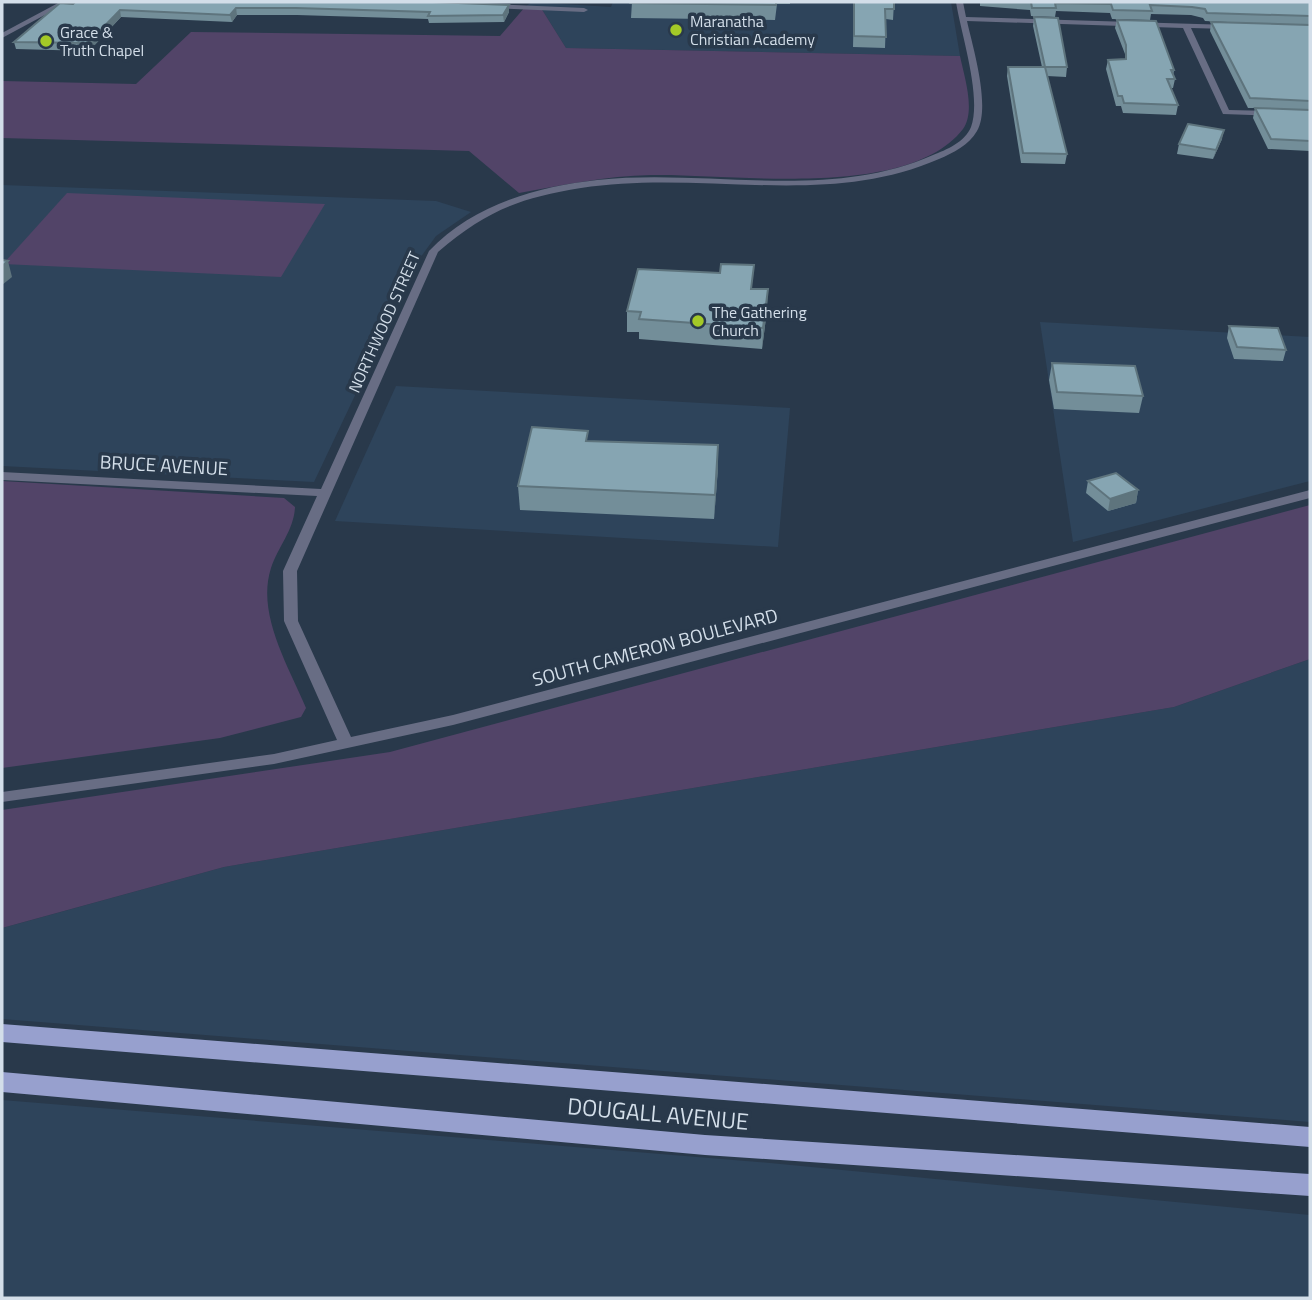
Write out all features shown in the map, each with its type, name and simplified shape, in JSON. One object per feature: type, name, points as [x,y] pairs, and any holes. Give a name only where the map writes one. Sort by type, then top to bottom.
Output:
[{"type":"main road","name":"DOUGALL AVENUE","points":[[2,1033],[1310,1136]]},
{"type":"main road","name":"DOUGALL AVENUE","points":[[2,1082],[705,1145],[1310,1185]]},
{"type":"street","points":[[2,37],[65,2]]},
{"type":"street","name":"NORTHWOOD STREET","points":[[346,743],[291,621],[290,571],[433,251],[472,220],[516,200],[573,187],[667,180],[795,184],[847,181],[898,172],[936,158],[960,146],[974,130],[979,111],[960,2]]},
{"type":"street","points":[[479,6],[584,10]]},
{"type":"street","points":[[962,19],[1241,27]]},
{"type":"street","points":[[1186,26],[1226,112],[1310,115]]},
{"type":"street","name":"BRUCE AVENUE","points":[[2,476],[325,493]]},
{"type":"street","name":"SOUTH CAMERON BOULEVARD","points":[[2,797],[274,759],[453,720],[1310,494]]},
{"type":"shaded area","points":[[532,2],[611,7],[613,2],[951,2],[960,56],[566,48],[541,8],[525,7]]},
{"type":"shaded area","points":[[525,7],[541,8],[566,48],[960,56],[968,93],[967,122],[963,129],[937,152],[902,166],[861,175],[770,179],[651,175],[585,181],[519,193],[469,151],[2,138],[2,81],[136,84],[191,32],[500,36]]},
{"type":"shaded area","points":[[2,185],[436,201],[471,212],[436,236],[420,258],[314,482],[2,466]]},
{"type":"shaded area","points":[[67,193],[325,204],[281,277],[3,264]]},
{"type":"shaded area","points":[[1040,322],[1310,337],[1310,481],[1073,542]]},
{"type":"shaded area","points":[[396,386],[790,408],[778,547],[335,521]]},
{"type":"shaded area","points":[[2,481],[284,498],[295,507],[294,515],[271,568],[268,604],[276,640],[306,708],[301,717],[220,738],[2,768]]},
{"type":"shaded area","points":[[1310,505],[1310,659],[1174,707],[224,867],[2,928],[2,810],[390,752]]},
{"type":"shaded area","points":[[1310,659],[1310,1122],[2,1019],[2,928],[224,867],[1174,707]]},
{"type":"shaded area","points":[[2,1100],[770,1163],[1310,1215],[1310,1298],[2,1298]]},
{"type":"building","points":[[433,2],[509,5],[503,15],[428,16],[430,12],[296,8],[236,8],[230,15],[120,10],[88,43],[14,42],[60,3]]},
{"type":"building","points":[[776,2],[776,5],[631,3]]},
{"type":"building","points":[[854,2],[894,2],[894,9],[885,9],[886,37],[854,36]]},
{"type":"building","points":[[1031,2],[1310,2],[1310,16],[1207,13],[1205,9],[1192,7],[1150,5],[1152,11],[1113,10],[1111,4],[1055,3],[1056,8],[1032,8]]},
{"type":"building","points":[[1034,17],[1058,18],[1067,67],[1045,67]]},
{"type":"building","points":[[1117,20],[1156,21],[1174,70],[1171,70],[1175,79],[1167,79],[1178,105],[1124,103],[1122,96],[1118,96],[1108,60],[1126,59],[1126,45]]},
{"type":"building","points":[[1211,22],[1310,25],[1310,101],[1250,98]]},
{"type":"building","points":[[1008,67],[1045,67],[1067,154],[1023,153]]},
{"type":"building","points":[[1255,108],[1310,110],[1310,141],[1271,139]]},
{"type":"building","points":[[1188,124],[1224,130],[1216,150],[1179,144]]},
{"type":"building","points":[[721,264],[754,265],[751,289],[768,289],[763,328],[639,319],[641,312],[627,311],[638,269],[720,273]]},
{"type":"building","points":[[1229,326],[1278,328],[1286,350],[1237,347]]},
{"type":"building","points":[[1052,363],[1135,366],[1143,396],[1057,392]]},
{"type":"building","points":[[532,427],[588,431],[586,441],[718,445],[715,495],[518,486]]},
{"type":"building","points":[[1116,473],[1138,490],[1110,499],[1088,481]]},
{"type":"place","name":"Maranatha Christian Academy","points":[[676,30]]},
{"type":"place","name":"Grace & Truth Chapel","points":[[46,41]]},
{"type":"place","name":"The Gathering Church","points":[[698,321]]}]
